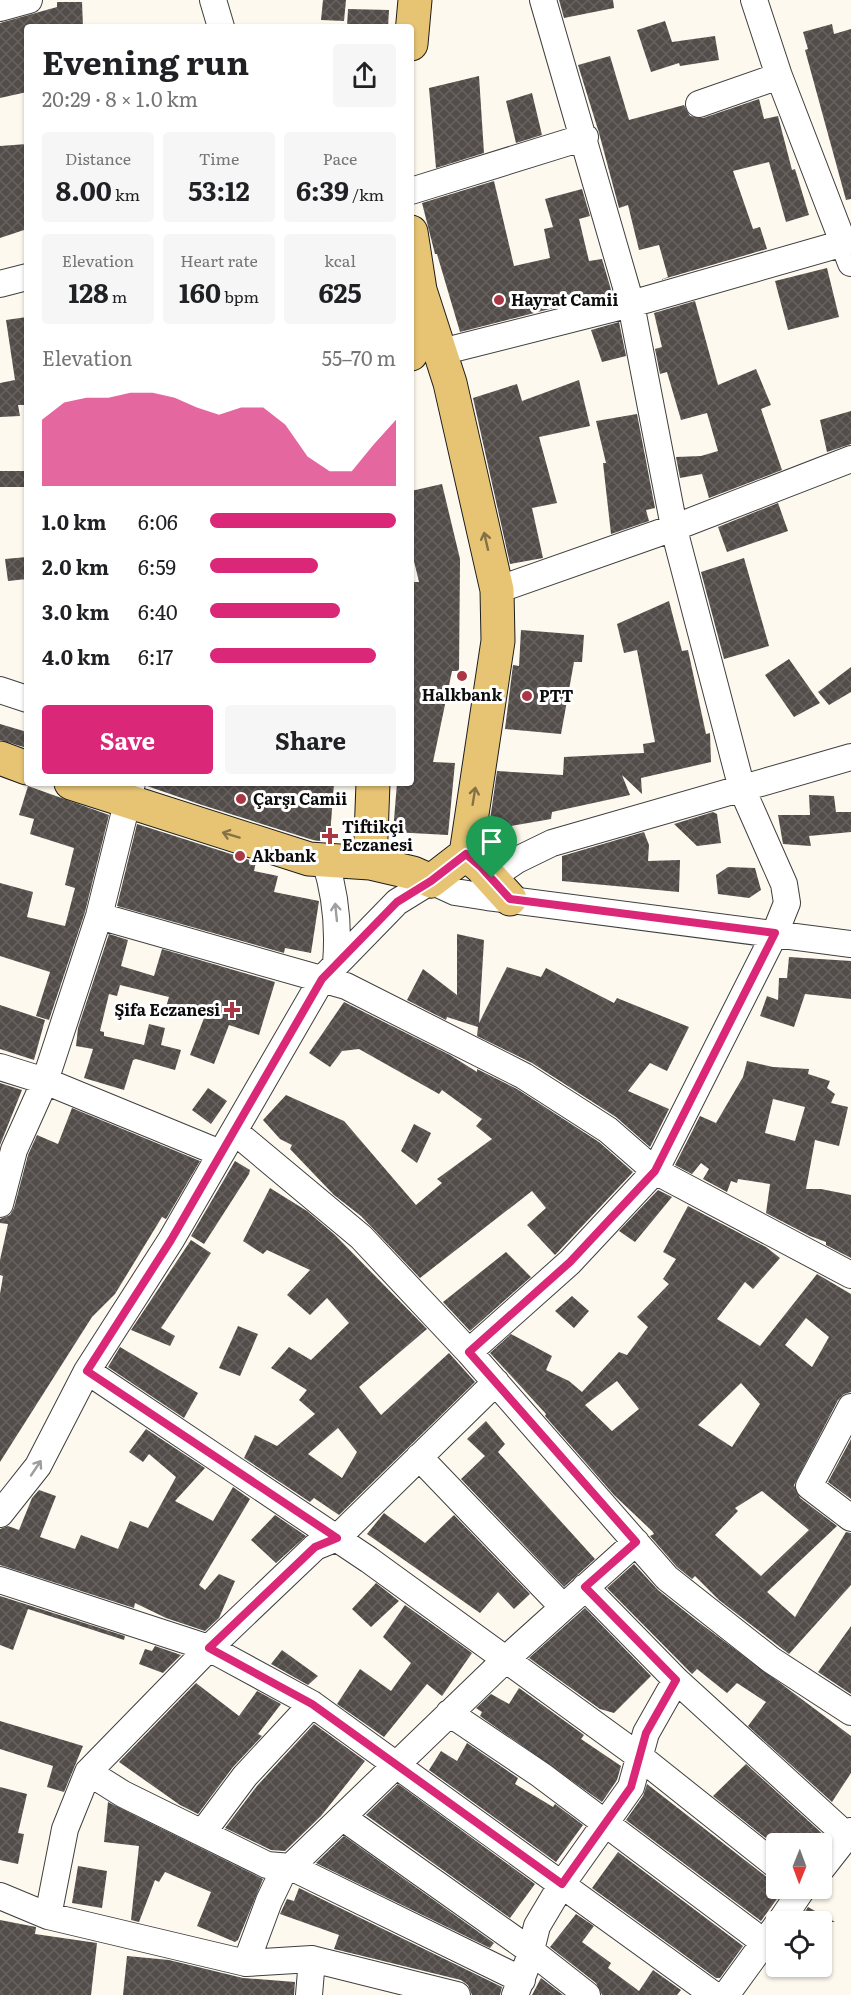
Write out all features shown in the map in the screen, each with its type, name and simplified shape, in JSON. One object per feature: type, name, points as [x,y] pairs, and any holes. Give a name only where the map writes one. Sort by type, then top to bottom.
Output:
[{"type":"main road","points":[[413,24],[415,0]]},
{"type":"main road","points":[[88,786],[130,793],[309,860],[370,863],[413,873],[431,881],[466,854],[498,641],[497,590],[426,353],[414,251]]},
{"type":"main road","points":[[0,758],[24,767]]},
{"type":"main road","points":[[370,863],[373,786]]},
{"type":"main road","points":[[466,854],[501,888]]},
{"type":"street","points":[[0,9],[29,0]]},
{"type":"street","points":[[213,0],[219,24]]},
{"type":"street","points":[[469,1352],[570,1262],[655,1171],[775,933],[787,903],[784,884],[742,789],[676,537],[676,527],[631,304],[585,137],[543,0]]},
{"type":"street","points":[[426,353],[849,249],[779,76],[754,0]]},
{"type":"street","points":[[699,104],[779,76]]},
{"type":"street","points":[[414,190],[585,137]]},
{"type":"street","points":[[0,284],[24,278]]},
{"type":"street","points":[[497,590],[676,527],[851,459]]},
{"type":"street","points":[[0,690],[24,698]]},
{"type":"street","points":[[501,888],[552,843],[851,757]]},
{"type":"street","points":[[0,1204],[14,1150],[45,1081],[99,916],[130,793]]},
{"type":"street","points":[[325,861],[338,920],[329,972]]},
{"type":"street","points":[[0,1514],[38,1466],[87,1371],[171,1240],[220,1153],[329,972],[397,902],[431,881],[455,892],[501,888],[851,944]]},
{"type":"street","points":[[99,916],[329,972],[346,986],[524,1076],[608,1130],[655,1171],[851,1275]]},
{"type":"street","points":[[0,1067],[45,1081],[220,1153]]},
{"type":"street","points":[[234,1131],[362,1237],[496,1382],[667,1578],[771,1660],[851,1712]]},
{"type":"street","points":[[87,1371],[337,1538],[506,1659],[639,1757],[766,1857]]},
{"type":"street","points":[[48,1916],[65,1829],[88,1772],[209,1648],[315,1547],[337,1538],[496,1382]]},
{"type":"street","points":[[851,1407],[809,1486],[851,1518]]},
{"type":"street","points":[[419,1457],[563,1607]]},
{"type":"street","points":[[246,1962],[281,1876],[506,1659],[636,1542]]},
{"type":"street","points":[[0,1580],[209,1648],[312,1704],[714,1995]]},
{"type":"street","points":[[585,1587],[676,1680],[849,1834],[832,1855]]},
{"type":"street","points":[[88,1772],[123,1794],[267,1865],[291,1867],[518,1988],[537,1926],[562,1884],[631,1787],[646,1733],[676,1680]]},
{"type":"street","points":[[203,1832],[245,1776],[312,1704]]},
{"type":"street","points":[[449,1713],[541,1775],[606,1824],[766,1931]]},
{"type":"street","points":[[342,1817],[531,1951],[587,1995]]},
{"type":"street","points":[[0,1896],[48,1916],[246,1962],[312,1959],[457,1995]]},
{"type":"street","points":[[726,1995],[766,1941]]},
{"type":"street","points":[[309,1995],[312,1959]]},
{"type":"building","points":[[323,0],[346,0],[344,21],[321,20]]},
{"type":"building","points":[[559,0],[613,0],[614,8],[564,18]]},
{"type":"building","points":[[57,2],[82,2],[83,24],[24,24],[24,93],[0,98],[0,23],[57,7]]},
{"type":"building","points":[[348,9],[389,10],[388,24],[347,24]]},
{"type":"building","points":[[665,21],[672,42],[715,36],[719,60],[680,66],[679,63],[651,72],[637,30]]},
{"type":"building","points":[[832,24],[834,34],[851,29],[851,199],[846,200],[805,50],[808,49],[803,32]]},
{"type":"building","points":[[610,56],[629,120],[684,105],[690,116],[703,118],[759,99],[764,119],[778,116],[792,170],[795,169],[809,215],[786,222],[769,162],[733,171],[753,229],[760,227],[767,249],[660,280],[668,277],[659,245],[639,250],[628,205],[619,208],[578,65]]},
{"type":"building","points":[[479,76],[484,153],[436,168],[429,88]]},
{"type":"building","points":[[532,93],[542,135],[516,143],[506,101]]},
{"type":"building","points":[[24,144],[24,230],[0,238],[0,146]]},
{"type":"building","points":[[494,181],[514,266],[550,258],[544,229],[553,227],[545,199],[582,189],[590,216],[579,219],[589,261],[602,259],[612,293],[460,332],[437,254],[435,254],[422,203]]},
{"type":"building","points":[[827,268],[839,317],[788,330],[775,281]]},
{"type":"building","points":[[695,301],[718,385],[756,369],[771,405],[761,409],[782,470],[709,498],[702,474],[680,478],[676,457],[701,456],[718,451],[707,413],[681,420],[667,372],[660,374],[655,349],[662,347],[654,313]]},
{"type":"building","points":[[24,317],[24,405],[18,405],[20,416],[0,417],[0,383],[15,380],[6,320]]},
{"type":"building","points":[[619,322],[626,356],[602,362],[591,330]]},
{"type":"building","points":[[579,380],[590,426],[539,437],[557,503],[532,508],[543,558],[510,564],[473,398],[517,384],[522,401]]},
{"type":"building","points":[[851,411],[851,444],[827,452],[820,420]]},
{"type":"building","points":[[637,414],[655,508],[646,510],[649,521],[611,534],[603,463],[606,463],[596,421]]},
{"type":"building","points":[[0,471],[24,471],[24,487],[0,487]]},
{"type":"building","points":[[442,484],[460,559],[459,671],[452,671],[433,762],[455,763],[448,835],[393,832],[397,786],[414,786],[414,582],[419,582],[414,561],[414,490]]},
{"type":"building","points":[[778,503],[788,531],[727,552],[718,527]]},
{"type":"building","points":[[24,557],[24,579],[8,581],[5,559]]},
{"type":"building","points":[[744,558],[769,646],[724,659],[701,572]]},
{"type":"building","points":[[669,601],[682,651],[688,650],[706,734],[710,733],[711,762],[641,778],[642,794],[622,775],[630,795],[552,812],[551,819],[493,829],[490,820],[497,771],[563,775],[564,757],[644,753],[643,744],[655,742],[637,650],[624,653],[617,624]]},
{"type":"building","points":[[521,630],[584,635],[582,662],[574,662],[561,734],[505,729],[513,665],[519,666]]},
{"type":"building","points":[[789,659],[820,703],[794,717],[765,675]]},
{"type":"building","points":[[851,667],[851,692],[829,705],[818,692]]},
{"type":"building","points":[[0,724],[24,731],[24,747],[0,740]]},
{"type":"building","points":[[28,786],[109,815],[85,912],[49,1020],[36,1016],[50,972],[0,956],[0,883],[33,892],[27,917],[65,926],[75,888],[65,885],[74,848],[30,834],[34,819],[19,815]]},
{"type":"building","points":[[147,786],[334,786],[330,836],[319,841]]},
{"type":"building","points":[[809,795],[834,796],[836,812],[851,812],[851,832],[809,836],[811,846],[783,844],[778,815],[810,815]]},
{"type":"building","points":[[713,812],[717,814],[721,843],[697,846],[674,824]]},
{"type":"building","points":[[137,824],[256,862],[254,871],[278,876],[274,892],[319,901],[311,953],[285,948],[284,953],[117,906]]},
{"type":"building","points":[[644,832],[649,845],[648,861],[680,860],[679,892],[562,881],[562,856]]},
{"type":"building","points":[[728,867],[755,868],[761,890],[749,898],[718,894],[716,875]]},
{"type":"building","points":[[109,934],[128,940],[121,966],[154,976],[162,949],[275,982],[259,1035],[229,1025],[214,1064],[190,1055],[204,1018],[166,1007],[169,997],[120,985],[117,996],[109,994],[100,1031],[104,1032],[104,1036],[144,1045],[149,1024],[165,1028],[161,1045],[181,1050],[175,1070],[133,1060],[124,1090],[84,1078],[93,1049],[76,1046],[78,1028]]},
{"type":"building","points":[[457,934],[484,940],[479,1023],[507,967],[541,977],[546,968],[614,1003],[617,998],[689,1027],[667,1071],[650,1063],[628,1091],[669,1109],[650,1147],[616,1117],[532,1063],[477,1036],[478,1027],[447,1017],[446,1020],[407,1000],[423,969],[457,995]]},
{"type":"building","points":[[789,957],[851,961],[851,999],[805,994],[794,1027],[760,1016],[767,996],[778,1000],[779,978],[787,978]]},
{"type":"building","points":[[344,1002],[450,1055],[477,1072],[477,1069],[517,1089],[599,1142],[633,1172],[555,1255],[527,1225],[546,1208],[532,1191],[420,1278],[361,1216],[334,1195],[290,1149],[292,1145],[280,1139],[263,1120],[286,1095],[344,1121],[416,1205],[442,1183],[437,1179],[492,1139],[476,1126],[482,1119],[442,1090],[439,1094],[359,1049],[342,1051],[330,1067],[309,1053]]},
{"type":"building","points":[[0,1005],[45,1020],[34,1060],[0,1049]]},
{"type":"building","points":[[747,1061],[773,1067],[809,1069],[808,1074],[830,1081],[827,1088],[835,1094],[831,1103],[848,1107],[839,1146],[815,1140],[806,1189],[821,1189],[851,1195],[851,1258],[826,1245],[826,1242],[766,1213],[770,1184],[738,1179],[737,1183],[731,1181],[727,1192],[703,1179],[709,1169],[701,1163],[692,1174],[675,1165],[700,1116],[716,1123],[743,1077]],"holes":[[[773,1099],[805,1107],[795,1141],[765,1133]]]},
{"type":"building","points":[[0,1083],[22,1090],[0,1145]]},
{"type":"building","points":[[208,1088],[227,1101],[211,1124],[192,1110]]},
{"type":"building","points":[[72,1108],[200,1161],[166,1219],[162,1217],[115,1294],[92,1317],[0,1462],[0,1294],[3,1276],[0,1275],[0,1260],[8,1224],[0,1223],[0,1219],[10,1215],[14,1208],[28,1155],[37,1135],[58,1144]]},
{"type":"building","points":[[414,1124],[431,1133],[417,1163],[401,1151]]},
{"type":"building","points":[[235,1161],[250,1170],[249,1174],[204,1244],[191,1236]]},
{"type":"building","points":[[270,1188],[307,1211],[335,1235],[427,1329],[359,1387],[381,1415],[449,1353],[475,1382],[339,1515],[314,1498],[310,1502],[244,1458],[255,1435],[277,1446],[315,1414],[299,1400],[307,1390],[271,1368],[289,1347],[311,1360],[349,1323],[327,1298],[310,1315],[287,1295],[310,1270],[267,1250],[263,1254],[243,1241]],"holes":[[[338,1428],[357,1452],[342,1478],[308,1454]]]},
{"type":"building","points":[[658,1190],[672,1197],[635,1242],[619,1231]]},
{"type":"building","points":[[688,1206],[766,1247],[780,1258],[753,1289],[745,1282],[717,1319],[760,1346],[817,1274],[851,1294],[851,1392],[844,1394],[838,1400],[794,1485],[800,1498],[837,1526],[767,1592],[795,1617],[846,1532],[851,1533],[851,1585],[789,1654],[719,1600],[695,1576],[692,1579],[677,1567],[650,1536],[654,1534],[652,1531],[614,1495],[545,1416],[546,1414],[490,1353],[511,1334],[552,1356],[546,1370],[569,1381],[582,1392],[619,1352],[627,1355],[648,1327],[637,1317],[669,1284],[663,1279],[676,1259],[663,1252]],"holes":[[[806,1318],[829,1337],[812,1367],[785,1345]],[[617,1381],[639,1409],[612,1431],[585,1405]],[[741,1383],[760,1404],[732,1447],[698,1425]],[[762,1491],[809,1530],[761,1576],[715,1535],[738,1511],[735,1508]]]},
{"type":"building","points":[[191,1240],[211,1253],[161,1328],[175,1336],[170,1346],[131,1330]]},
{"type":"building","points":[[506,1252],[531,1277],[470,1331],[443,1302]]},
{"type":"building","points":[[572,1296],[589,1311],[574,1328],[555,1311]]},
{"type":"building","points":[[238,1326],[258,1334],[240,1376],[219,1368]]},
{"type":"building","points":[[120,1347],[198,1393],[184,1418],[108,1367]]},
{"type":"building","points":[[486,1421],[505,1444],[498,1452],[595,1559],[564,1587],[461,1479],[485,1456],[467,1439]]},
{"type":"building","points":[[146,1429],[205,1468],[175,1501],[213,1521],[233,1487],[250,1499],[199,1585],[205,1590],[219,1574],[235,1581],[219,1618],[205,1631],[166,1618],[135,1603],[134,1608],[0,1565],[0,1529],[8,1526],[19,1530],[32,1498],[39,1490],[56,1496],[40,1537],[75,1549],[81,1535],[118,1549],[130,1521],[148,1528],[176,1477],[149,1454],[143,1462],[129,1452]]},
{"type":"building","points":[[851,1439],[851,1499],[828,1482]]},
{"type":"building","points":[[384,1513],[425,1543],[454,1515],[530,1594],[514,1609],[498,1592],[480,1613],[367,1534]]},
{"type":"building","points":[[275,1515],[306,1536],[276,1563],[251,1540]]},
{"type":"building","points":[[634,1564],[658,1590],[697,1621],[851,1736],[851,1773],[832,1802],[748,1726],[766,1702],[737,1683],[727,1693],[697,1669],[692,1674],[607,1588]]},
{"type":"building","points":[[376,1583],[399,1601],[371,1627],[352,1609]]},
{"type":"building","points":[[0,1596],[125,1636],[124,1640],[28,1609],[13,1650],[0,1645]]},
{"type":"building","points":[[405,1605],[472,1653],[442,1696],[427,1684],[384,1737],[337,1704],[360,1669],[391,1691],[411,1663],[383,1637]]},
{"type":"building","points":[[585,1608],[651,1676],[614,1713],[600,1709],[529,1658]]},
{"type":"building","points":[[851,1626],[851,1694],[818,1672]]},
{"type":"building","points":[[155,1646],[181,1655],[163,1673],[139,1664],[145,1649],[152,1651]]},
{"type":"building","points":[[282,1650],[318,1676],[308,1685],[271,1664]]},
{"type":"building","points":[[196,1683],[239,1716],[257,1691],[281,1704],[258,1734],[262,1736],[233,1767],[198,1814],[180,1805],[119,1762]]},
{"type":"building","points":[[519,1688],[584,1735],[581,1739],[621,1766],[617,1780],[602,1802],[480,1716],[482,1712],[476,1708],[491,1694],[509,1704]]},
{"type":"building","points":[[0,1721],[83,1746],[64,1792],[47,1787],[53,1766],[0,1749]]},
{"type":"building","points":[[314,1724],[365,1761],[321,1816],[285,1851],[271,1850],[225,1828],[257,1786]]},
{"type":"building","points":[[467,1743],[518,1778],[515,1784],[553,1807],[555,1804],[583,1825],[556,1862],[429,1770],[441,1751],[457,1761]]},
{"type":"building","points":[[746,1764],[822,1833],[766,1833],[766,1838],[713,1796]]},
{"type":"building","points":[[398,1784],[535,1884],[510,1918],[366,1815]]},
{"type":"building","points":[[647,1784],[766,1876],[766,1899],[777,1899],[766,1911],[761,1921],[626,1820],[643,1796]]},
{"type":"building","points":[[0,1787],[27,1794],[18,1833],[24,1834],[18,1864],[0,1860]]},
{"type":"building","points":[[108,1802],[263,1879],[238,1940],[235,1942],[197,1926],[211,1892],[165,1872],[159,1882],[155,1880],[139,1922],[131,1920],[139,1846],[104,1842]]},
{"type":"building","points":[[344,1836],[494,1943],[490,1948],[316,1863]]},
{"type":"building","points":[[618,1852],[743,1946],[720,1978],[716,1978],[592,1888]]},
{"type":"building","points":[[78,1866],[107,1871],[102,1908],[72,1903]]},
{"type":"building","points":[[299,1888],[502,1987],[500,1995],[472,1995],[468,1985],[461,1980],[334,1949],[339,1935],[280,1914],[287,1899],[294,1901]]},
{"type":"building","points":[[576,1914],[594,1926],[582,1942],[611,1963],[608,1968],[639,1991],[653,1970],[681,1990],[677,1995],[602,1995],[596,1983],[550,1947]]},
{"type":"building","points":[[0,1920],[36,1927],[35,1934],[97,1943],[91,1995],[0,1995]]},
{"type":"building","points":[[127,1956],[169,1960],[243,1978],[295,1982],[294,1995],[123,1995]]},
{"type":"building","points":[[541,1978],[563,1995],[532,1995]]},
{"type":"place","name":"Hayrat Camii","points":[[499,300]]},
{"type":"place","name":"Halkbank","points":[[462,676]]},
{"type":"place","name":"PTT","points":[[527,696]]},
{"type":"place","name":"Çarşı Camii","points":[[241,799]]},
{"type":"place","name":"Tiftikçi Eczanesi","points":[[330,836]]},
{"type":"place","name":"Akbank","points":[[240,856]]},
{"type":"place","name":"Şifa Eczanesi","points":[[232,1010]]},
{"type":"route","points":[[466,854],[492,878],[510,899],[775,933],[655,1171],[570,1262],[469,1352],[636,1542],[585,1587],[676,1680],[646,1733],[631,1787],[562,1884],[312,1704],[209,1648],[315,1547],[337,1538],[87,1371],[171,1240],[322,979],[397,902],[431,881],[466,854]]}]
